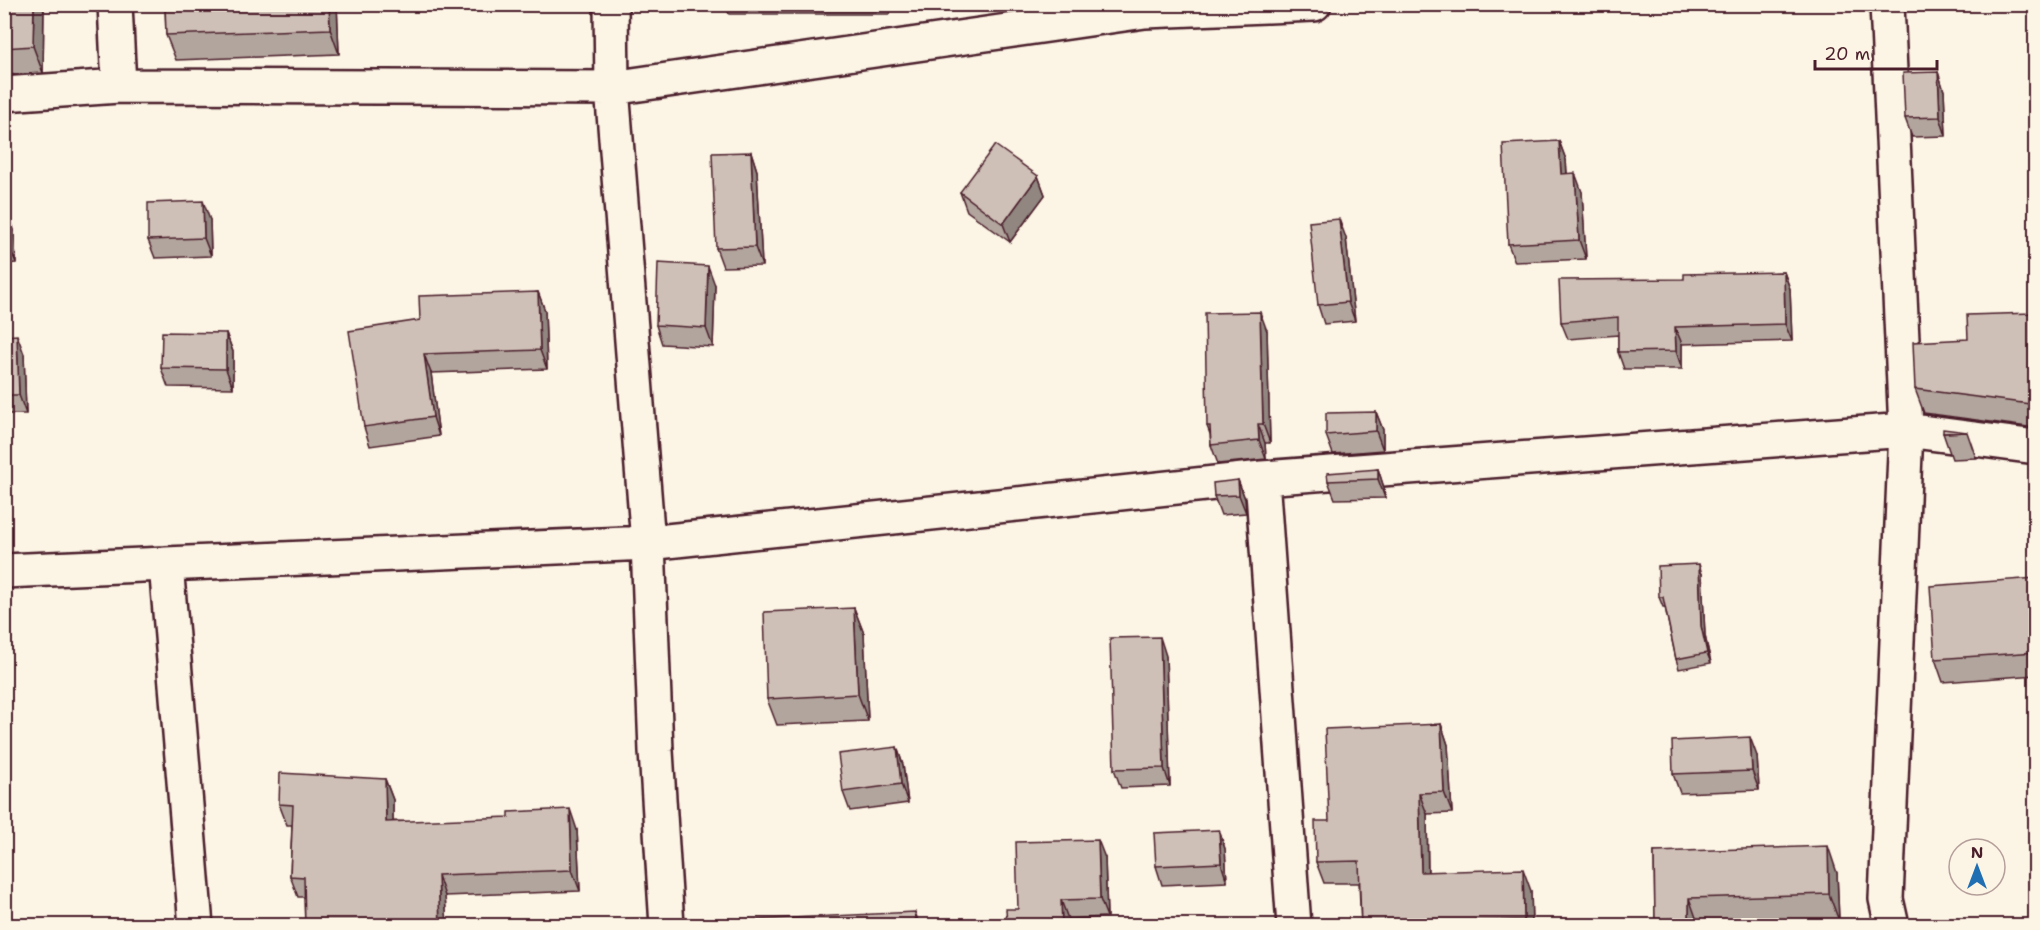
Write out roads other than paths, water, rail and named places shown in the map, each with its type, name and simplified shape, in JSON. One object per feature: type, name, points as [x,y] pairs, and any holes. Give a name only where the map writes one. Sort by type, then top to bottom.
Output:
[{"type":"street","points":[[114,4],[119,86]]},
{"type":"street","points":[[611,4],[612,88],[648,543],[666,926]]},
{"type":"street","points":[[4,94],[119,86],[612,88],[1145,11],[1314,4]]},
{"type":"street","points":[[1887,4],[1906,430],[1886,899],[1892,926]]},
{"type":"street","points":[[4,571],[648,543],[1262,478],[1906,430],[2036,447]]},
{"type":"street","points":[[1262,478],[1294,926]]},
{"type":"street","points":[[165,564],[196,926]]}]
